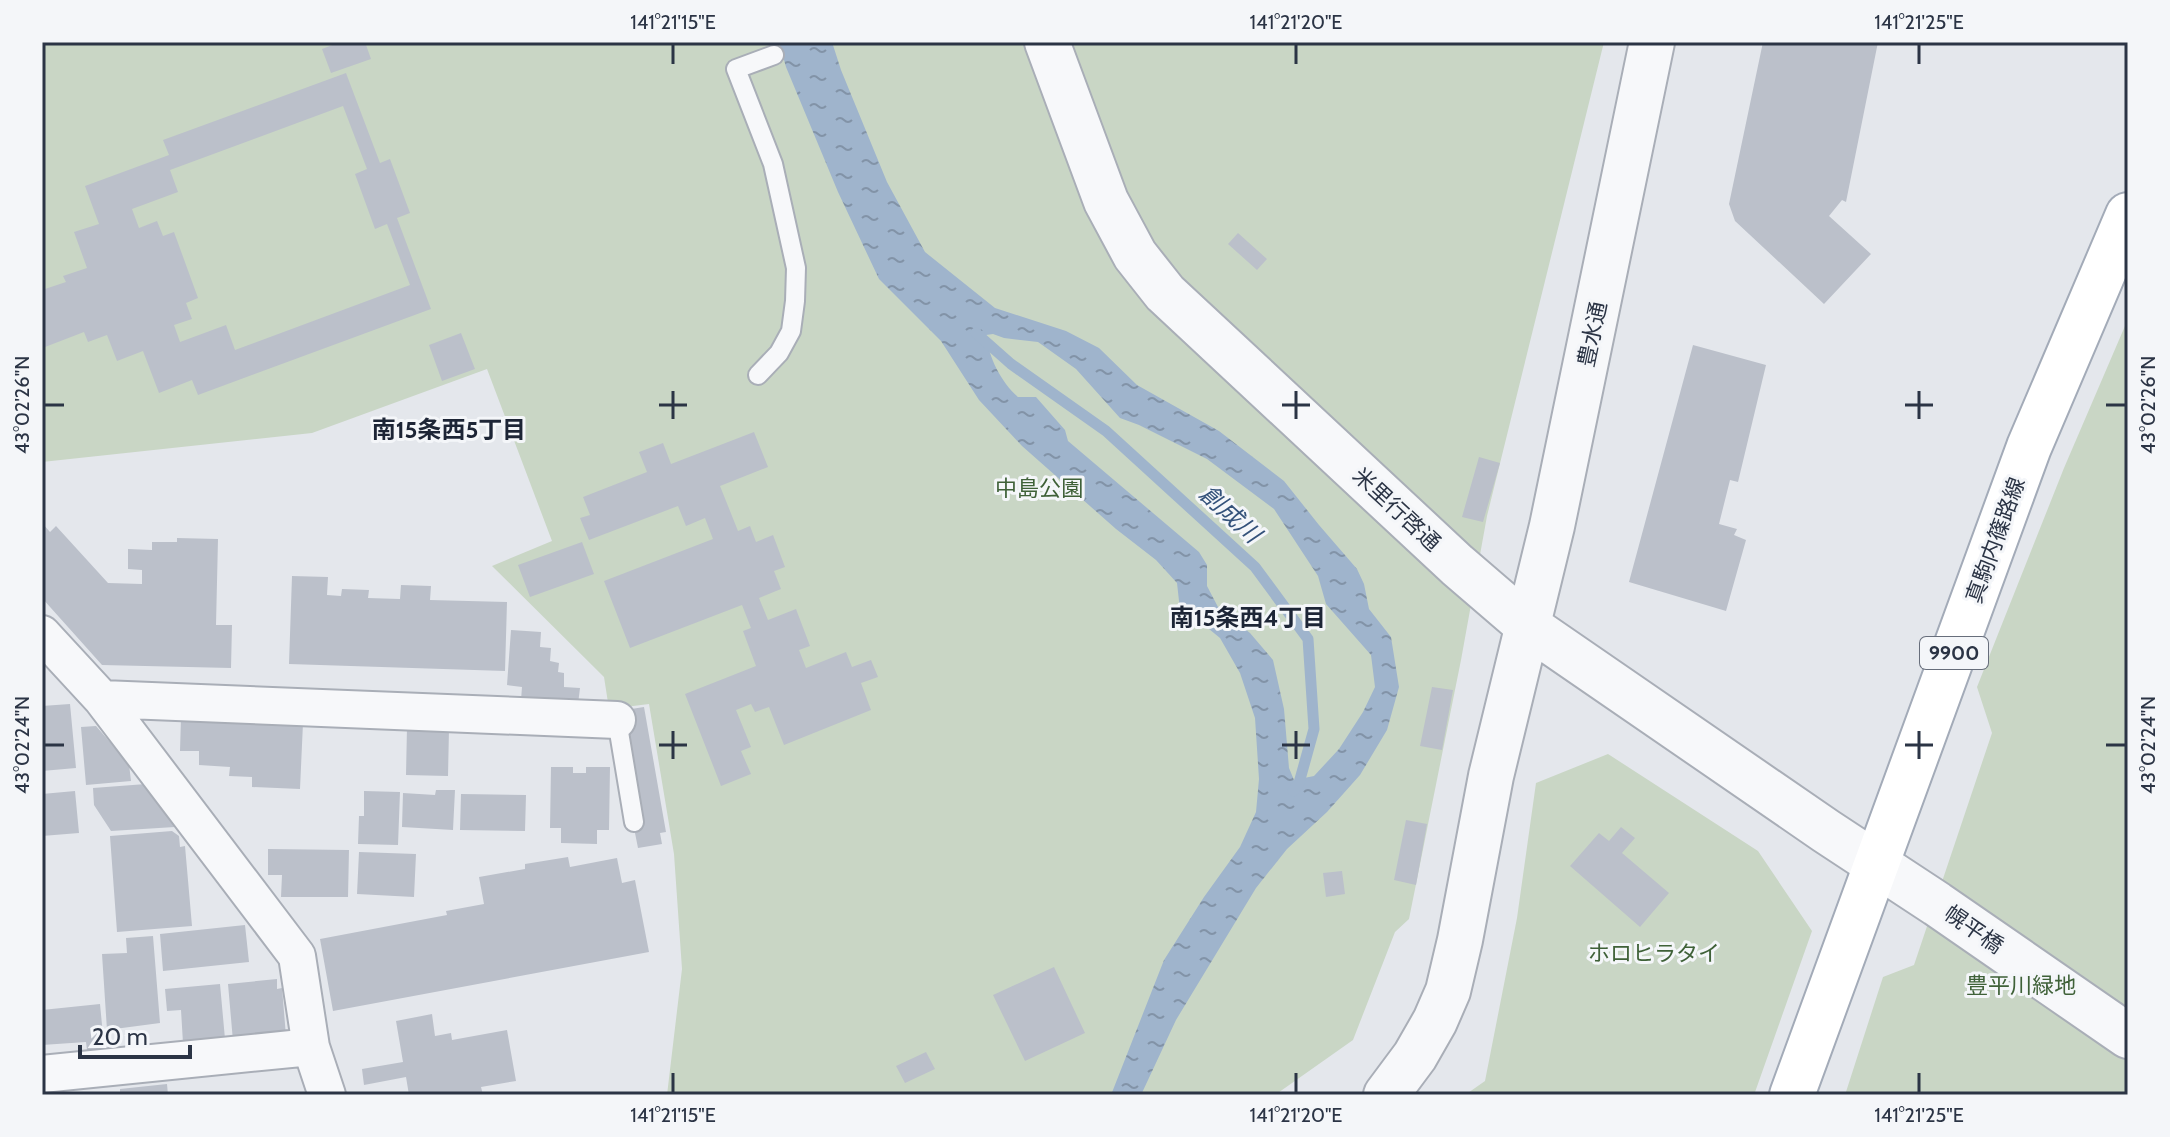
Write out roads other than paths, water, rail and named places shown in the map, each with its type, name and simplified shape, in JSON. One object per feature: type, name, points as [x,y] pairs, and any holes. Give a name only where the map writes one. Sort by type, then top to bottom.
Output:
[{"type":"main road","name":"真駒内篠路線","points":[[1792,1095],[2029,447],[2128,215]]},
{"type":"street","name":"米里行啓通","points":[[1047,42],[1106,201],[1135,255],[1165,293],[1445,554],[1528,626],[1875,864]]},
{"type":"street","name":"豊水通","points":[[1386,1095],[1415,1056],[1448,991],[1491,776],[1552,526],[1652,42]]},
{"type":"street","points":[[42,634],[56,668],[102,699],[297,956],[311,1047],[327,1095]]},
{"type":"street","points":[[102,699],[617,720]]},
{"type":"street","name":"幌平橋","points":[[1875,864],[2128,1036]]},
{"type":"street","points":[[42,1074],[311,1047]]},
{"type":"lane","points":[[758,375],[779,353],[791,331],[796,268],[773,164],[736,69],[774,55]]},
{"type":"lane","points":[[617,720],[634,822]]},
{"type":"water","points":[[779,42],[832,42],[887,182],[925,252],[995,308],[1066,331],[1099,348],[1137,385],[1219,431],[1284,481],[1357,569],[1369,609],[1391,637],[1399,687],[1387,730],[1360,775],[1327,812],[1287,849],[1256,888],[1176,1020],[1141,1095],[1111,1095],[1164,960],[1240,847],[1256,812],[1259,779],[1255,718],[1240,673],[1220,638],[1180,610],[1177,583],[1156,560],[1022,446],[979,400],[941,341],[879,279],[838,192],[786,67]],"holes":[[[986,335],[1038,342],[1076,369],[1120,418],[1207,459],[1274,509],[1318,576],[1326,604],[1371,655],[1375,687],[1339,749],[1314,776],[1294,780],[1289,768],[1284,709],[1273,660],[1250,633],[1218,607],[1207,586],[1207,565],[1199,552],[1068,441],[1065,430],[1036,397],[1018,397],[1012,391],[997,369]]]},
{"type":"waterway","name":"創成川","points":[[976,333],[1011,364],[1106,431],[1255,567],[1308,639],[1314,729],[1299,783],[1293,791]]},
{"type":"district","name":"南15条西5丁目","points":[[449,430]]},
{"type":"district","name":"南15条西4丁目","points":[[1248,618]]},
{"type":"park label","name":"中島公園","points":[[1039,488]]},
{"type":"park label","name":"ホロヒラタイ","points":[[1654,953]]},
{"type":"park label","name":"豊平川緑地","points":[[2021,985]]}]
